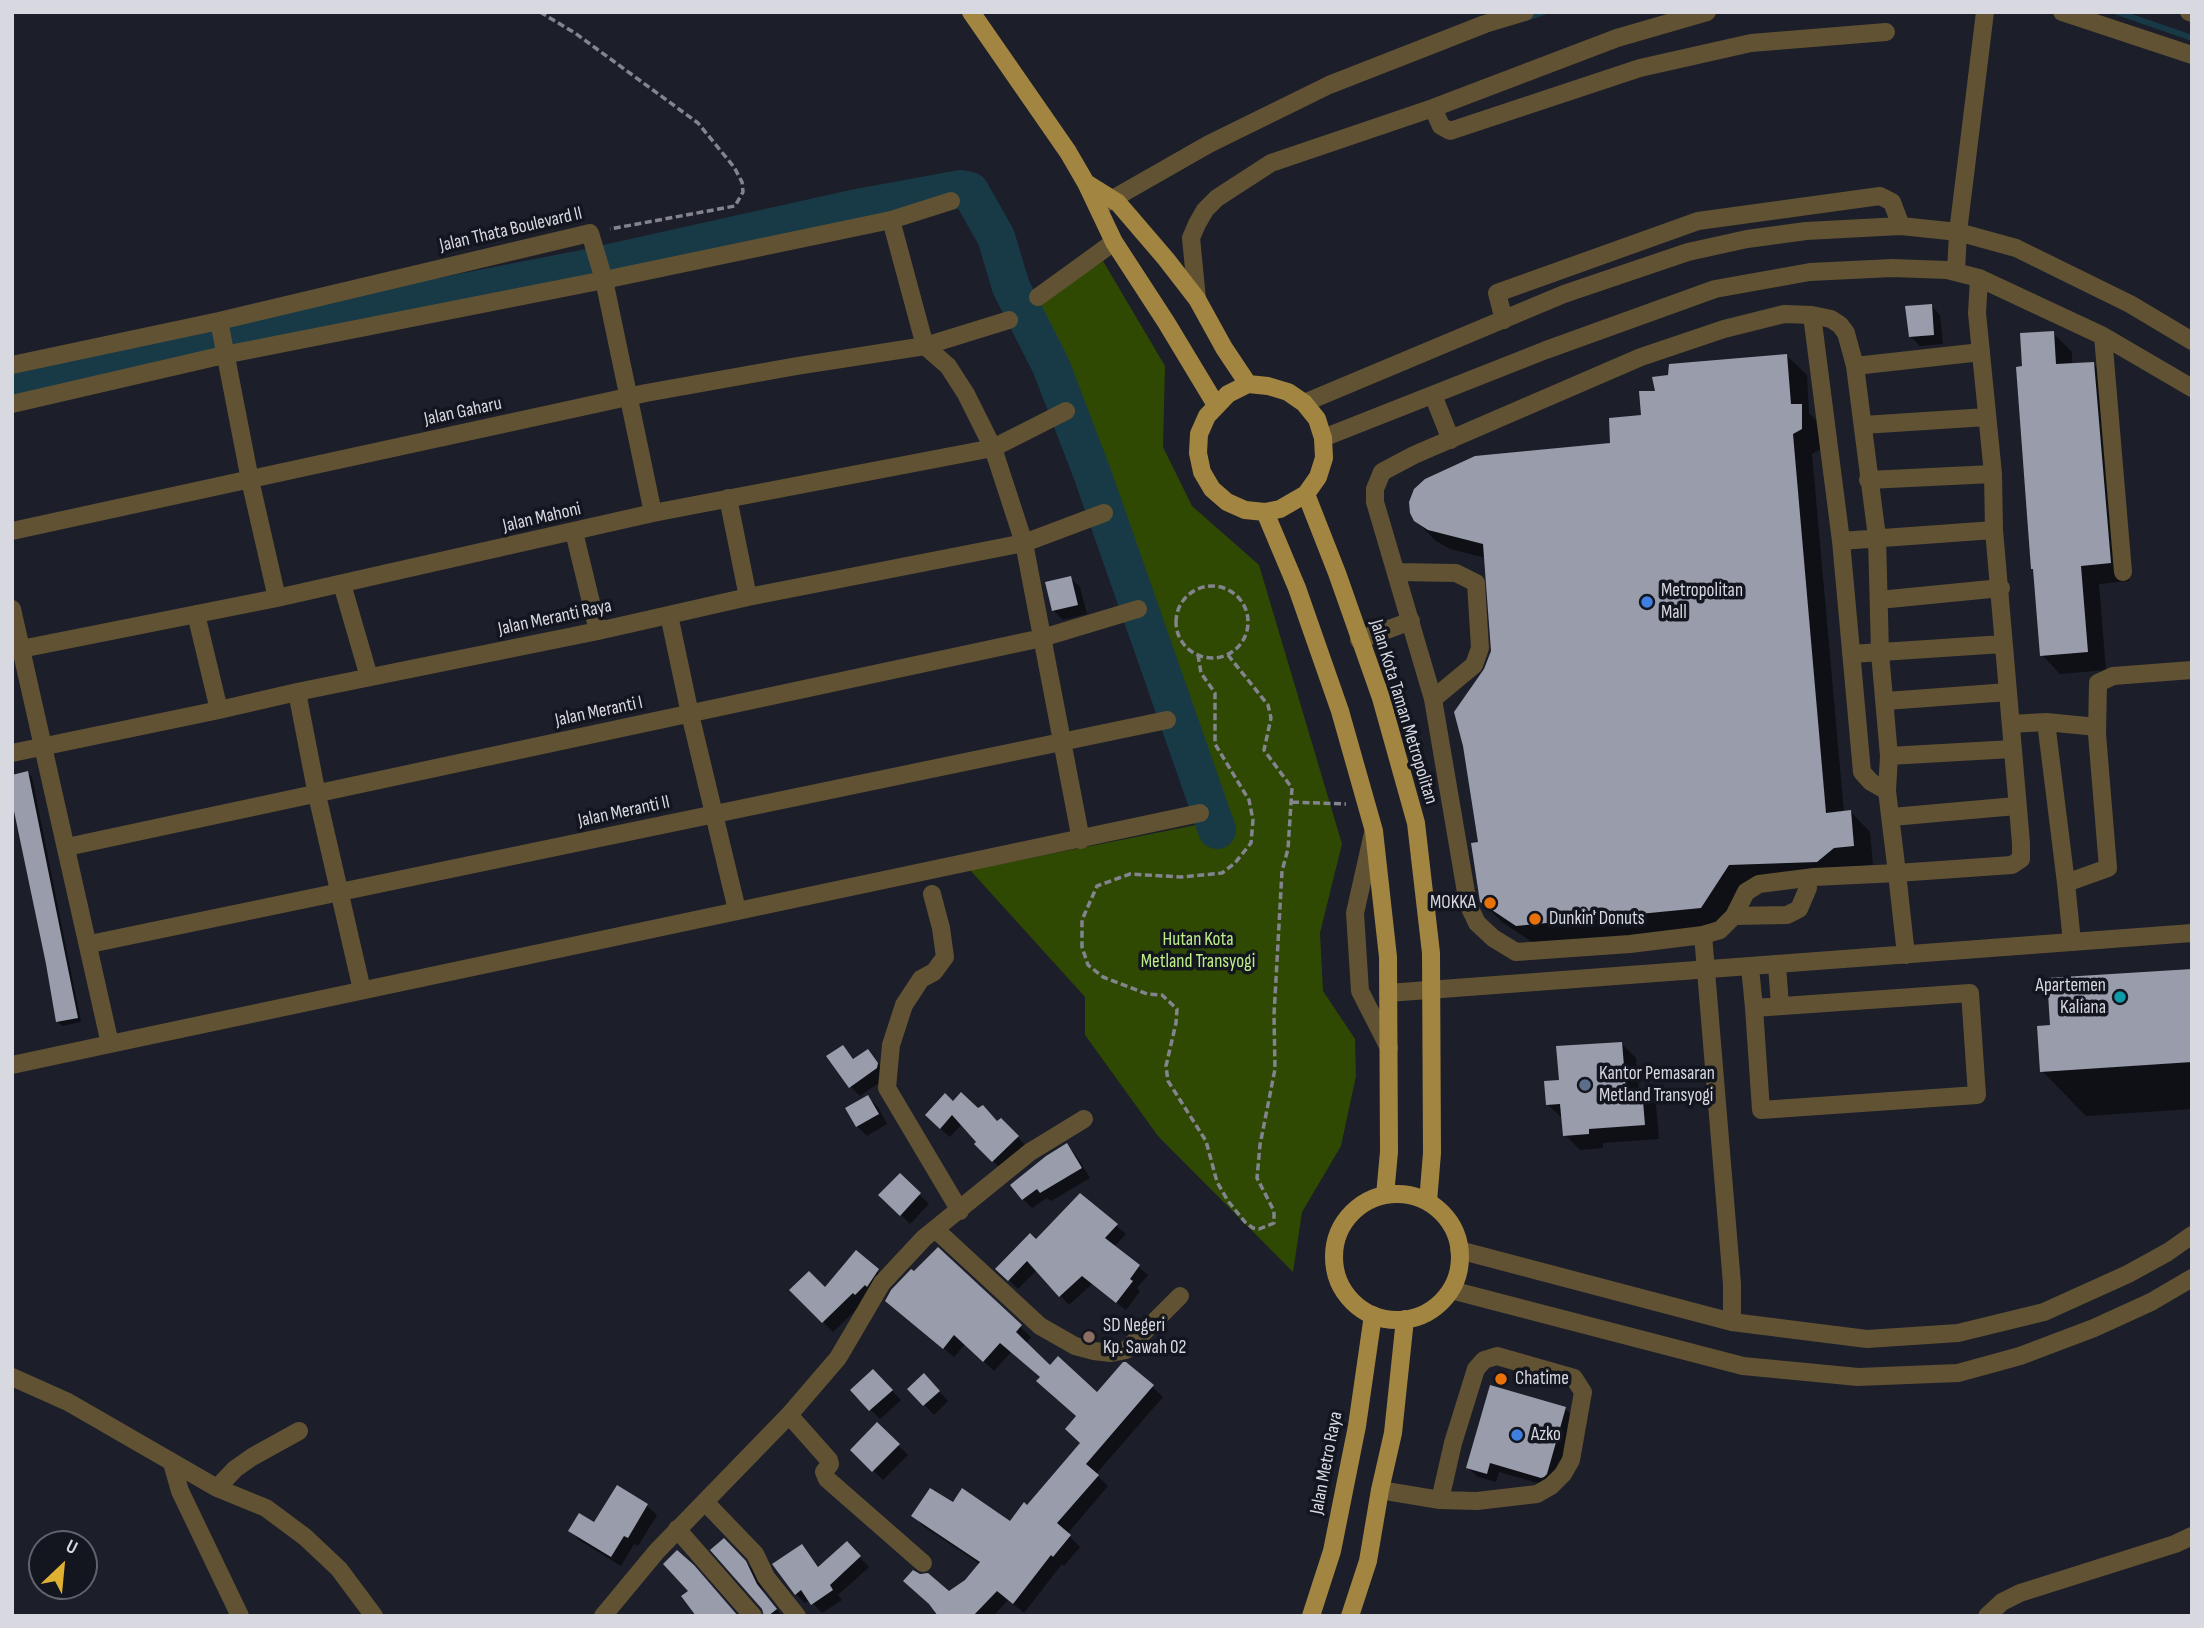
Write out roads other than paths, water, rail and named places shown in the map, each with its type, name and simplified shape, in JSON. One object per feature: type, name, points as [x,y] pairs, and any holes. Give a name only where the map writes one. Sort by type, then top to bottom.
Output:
[{"type":"main road","points":[[971,12],[1047,119],[1086,183],[1114,242],[1216,405]]},
{"type":"main road","points":[[1086,183],[1113,199],[1166,259],[1197,299],[1248,384]]},
{"type":"main road","points":[[1248,384],[1287,392],[1304,403],[1317,419],[1323,438],[1324,458],[1318,477],[1306,494],[1280,509],[1265,512],[1245,510],[1227,502],[1212,489],[1202,472],[1198,453],[1199,434],[1207,416],[1216,405],[1228,394],[1248,384]]},
{"type":"main road","name":"Jalan Kota Taman Metropolitan","points":[[1306,494],[1381,698],[1416,823],[1431,953],[1432,1153],[1428,1202]]},
{"type":"main road","points":[[1265,512],[1297,588],[1336,699],[1374,831],[1388,957],[1389,1152],[1385,1195]]},
{"type":"main road","points":[[1385,1195],[1407,1195],[1428,1202],[1443,1214],[1454,1231],[1460,1250],[1458,1270],[1451,1290],[1431,1309],[1405,1319],[1373,1315],[1354,1302],[1340,1283],[1334,1261],[1335,1243],[1342,1226],[1353,1211],[1368,1200],[1385,1195]]},
{"type":"main road","name":"Jalan Metro Raya","points":[[1311,1616],[1332,1551],[1357,1426],[1373,1315]]},
{"type":"main road","points":[[1350,1616],[1368,1560],[1393,1433],[1405,1319]]},
{"type":"street","points":[[1096,208],[1209,144],[1329,85],[1485,24],[1525,12]]},
{"type":"street","points":[[1197,299],[1191,238],[1205,210],[1217,198],[1271,163],[1433,108],[1617,38],[1707,12]]},
{"type":"street","points":[[1956,272],[1958,232],[1985,12]]},
{"type":"street","points":[[2062,12],[2192,55]]},
{"type":"street","points":[[1433,108],[1441,126],[1450,131],[1640,68],[1751,43],[1886,32]]},
{"type":"street","points":[[1504,320],[1497,293],[1698,220],[1881,196],[1892,202],[1901,226]]},
{"type":"street","name":"Jalan Thata Boulevard II","points":[[12,365],[222,338],[602,274],[891,220],[951,201]]},
{"type":"street","points":[[891,220],[925,346],[948,366],[966,394],[993,448],[1024,543],[1081,840]]},
{"type":"street","points":[[1304,403],[1564,294],[1688,252],[1747,239],[1806,231],[1901,226],[1958,232],[2016,248],[2130,304],[2192,341]]},
{"type":"street","name":"Jalan Thata Boulevard II","points":[[12,404],[222,338],[593,241],[602,274]]},
{"type":"street","points":[[1038,297],[1114,242]]},
{"type":"street","points":[[1323,438],[1546,350],[1715,289],[1810,272],[1892,268],[1956,272],[1979,278],[2103,336],[2192,388]]},
{"type":"street","points":[[602,274],[653,513]]},
{"type":"street","points":[[1906,955],[1897,873],[1892,817],[1887,791],[1889,756],[1880,653],[1877,537],[1855,366],[1846,333],[1840,325],[1830,319],[1812,315],[1784,314],[1724,329],[1641,357],[1414,455],[1382,472],[1378,480],[1376,502],[1433,699],[1468,904],[1477,923],[1493,938],[1516,952],[1630,944],[1703,935],[1720,930],[1734,916],[1746,892],[1759,884],[1814,877],[1897,873],[2012,865],[2021,859],[2003,644],[2001,588],[1994,530],[1993,474],[1977,313],[1979,278]]},
{"type":"street","points":[[1812,315],[1841,541],[1862,772],[1871,782],[1887,791]]},
{"type":"street","name":"Jalan Gaharu","points":[[12,531],[627,398],[797,366],[925,346],[1009,320]]},
{"type":"street","points":[[2103,336],[2123,572]]},
{"type":"street","points":[[222,338],[277,598]]},
{"type":"street","points":[[1855,366],[1981,352]]},
{"type":"street","points":[[1433,395],[1451,440]]},
{"type":"street","name":"Jalan Mahoni","points":[[21,649],[277,598],[653,513],[993,448],[1066,411]]},
{"type":"street","points":[[1863,425],[1987,417]]},
{"type":"street","points":[[1868,480],[1993,474]]},
{"type":"street","points":[[728,498],[748,597]]},
{"type":"street","name":"Jalan Meranti Raya","points":[[12,753],[297,691],[598,631],[748,597],[1024,543],[1104,513]]},
{"type":"street","points":[[1841,541],[1994,530]]},
{"type":"street","points":[[574,532],[598,631]]},
{"type":"street","points":[[1396,572],[1456,573],[1476,583],[1480,648],[1477,657],[1474,665],[1433,699]]},
{"type":"street","points":[[342,584],[369,677]]},
{"type":"street","points":[[1880,600],[2001,588]]},
{"type":"street","points":[[12,609],[90,944],[110,1044]]},
{"type":"street","name":"Jalan Meranti I","points":[[67,847],[1042,638],[1138,609]]},
{"type":"street","points":[[196,614],[219,710]]},
{"type":"street","points":[[669,615],[737,910]]},
{"type":"street","points":[[1359,640],[1411,621]]},
{"type":"street","points":[[1851,654],[2003,644]]},
{"type":"street","points":[[2066,883],[2108,869],[2096,727],[2097,688],[2100,680],[2113,676],[2192,670]]},
{"type":"street","points":[[297,691],[317,795],[362,990]]},
{"type":"street","points":[[1886,701],[2008,692]]},
{"type":"street","name":"Jalan Meranti II","points":[[90,944],[1167,720]]},
{"type":"street","points":[[2011,724],[2046,722],[2096,727]]},
{"type":"street","points":[[2046,722],[2072,942]]},
{"type":"street","points":[[1889,756],[2012,749]]},
{"type":"street","points":[[1892,817],[2016,806]]},
{"type":"street","points":[[12,1065],[1200,813]]},
{"type":"street","points":[[1374,831],[1355,913],[1360,991],[1389,1048]]},
{"type":"street","points":[[1734,916],[1787,915],[1799,909],[1808,888]]},
{"type":"street","points":[[932,894],[945,957],[934,972],[921,979],[904,1005],[891,1045],[887,1088],[960,1211]]},
{"type":"street","points":[[1388,993],[2192,933]]},
{"type":"street","points":[[1703,935],[1732,1283],[1732,1322]]},
{"type":"street","points":[[1630,944],[1634,976]]},
{"type":"street","points":[[1777,965],[1780,1006]]},
{"type":"street","points":[[1750,967],[1761,1110],[1977,1095],[1970,993],[1754,1008]]},
{"type":"street","points":[[603,1616],[629,1582],[677,1529],[706,1503],[789,1415],[838,1358],[882,1283],[935,1229],[1030,1152],[1084,1119]]},
{"type":"street","points":[[935,1229],[1040,1326],[1076,1346],[1094,1351],[1111,1353],[1126,1350],[1180,1296]]},
{"type":"street","points":[[1460,1250],[1732,1322],[1867,1339],[1958,1333],[2044,1312],[2128,1274],[2192,1235]]},
{"type":"street","points":[[1451,1290],[1743,1366],[1858,1377],[1958,1373],[2020,1356],[2094,1328],[2151,1302],[2192,1278]]},
{"type":"street","points":[[1380,1490],[1440,1500],[1486,1500],[1537,1494],[1551,1486],[1563,1474],[1571,1460],[1583,1392],[1574,1378],[1497,1356],[1484,1360],[1476,1369],[1440,1500]]},
{"type":"street","points":[[12,1377],[68,1402],[217,1488],[266,1508],[305,1537],[339,1569],[374,1616]]},
{"type":"street","points":[[789,1415],[829,1460],[830,1464],[824,1472],[827,1479],[923,1563]]},
{"type":"street","points":[[217,1488],[235,1469],[252,1457],[299,1431]]},
{"type":"street","points":[[172,1463],[180,1491],[240,1616]]},
{"type":"street","points":[[706,1503],[755,1553],[766,1577],[797,1616]]},
{"type":"street","points":[[677,1529],[753,1616]]},
{"type":"street","points":[[1987,1616],[2002,1602],[2020,1592],[2162,1549],[2192,1536]]},
{"type":"waterway","points":[[1527,18],[1544,12]]},
{"type":"waterway","points":[[2117,12],[2192,38]]},
{"type":"waterway","points":[[12,386],[205,343],[578,270],[852,209],[961,189],[970,191],[996,237],[1011,287],[1051,366],[1092,473],[1217,830]]},
{"type":"place","name":"Metropolitan Mall","points":[[1647,602]]},
{"type":"place","name":"MOKKA","points":[[1490,903]]},
{"type":"place","name":"Dunkin' Donuts","points":[[1535,919]]},
{"type":"place","name":"Apartemen Kaliana","points":[[2120,997]]},
{"type":"place","name":"Kantor Pemasaran Metland Transyogi","points":[[1585,1085]]},
{"type":"place","name":"SD Negeri Kp. Sawah 02","points":[[1089,1337]]},
{"type":"place","name":"Chatime","points":[[1501,1379]]},
{"type":"place","name":"Azko","points":[[1517,1435]]},
{"type":"park label","name":"Hutan Kota Metland Transyogi","points":[[1198,951]]}]
